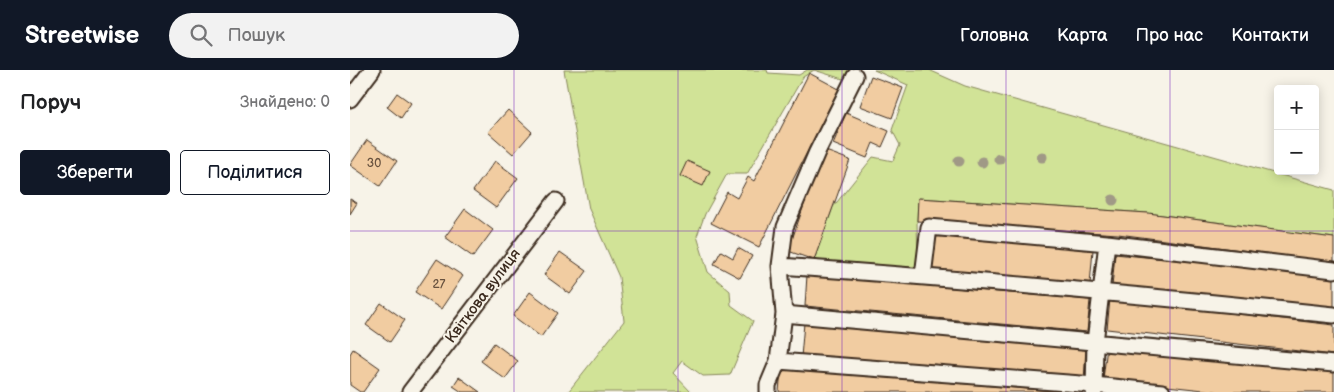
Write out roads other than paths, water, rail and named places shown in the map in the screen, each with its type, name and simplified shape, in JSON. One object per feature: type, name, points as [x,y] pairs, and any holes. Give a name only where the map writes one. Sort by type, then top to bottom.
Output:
[{"type":"street","points":[[350,99],[372,70]]},
{"type":"street","points":[[768,392],[768,385],[778,361],[784,314],[780,266],[785,227],[817,152],[855,76]]},
{"type":"street","name":"Квіткова вулиця","points":[[410,392],[556,201]]},
{"type":"street","points":[[923,276],[929,227],[1107,243],[1334,270]]},
{"type":"street","points":[[1094,388],[1095,342],[1107,243]]},
{"type":"street","points":[[780,266],[1101,291],[1334,315]]},
{"type":"street","points":[[784,314],[1334,364]]},
{"type":"street","points":[[778,361],[1162,392]]}]
